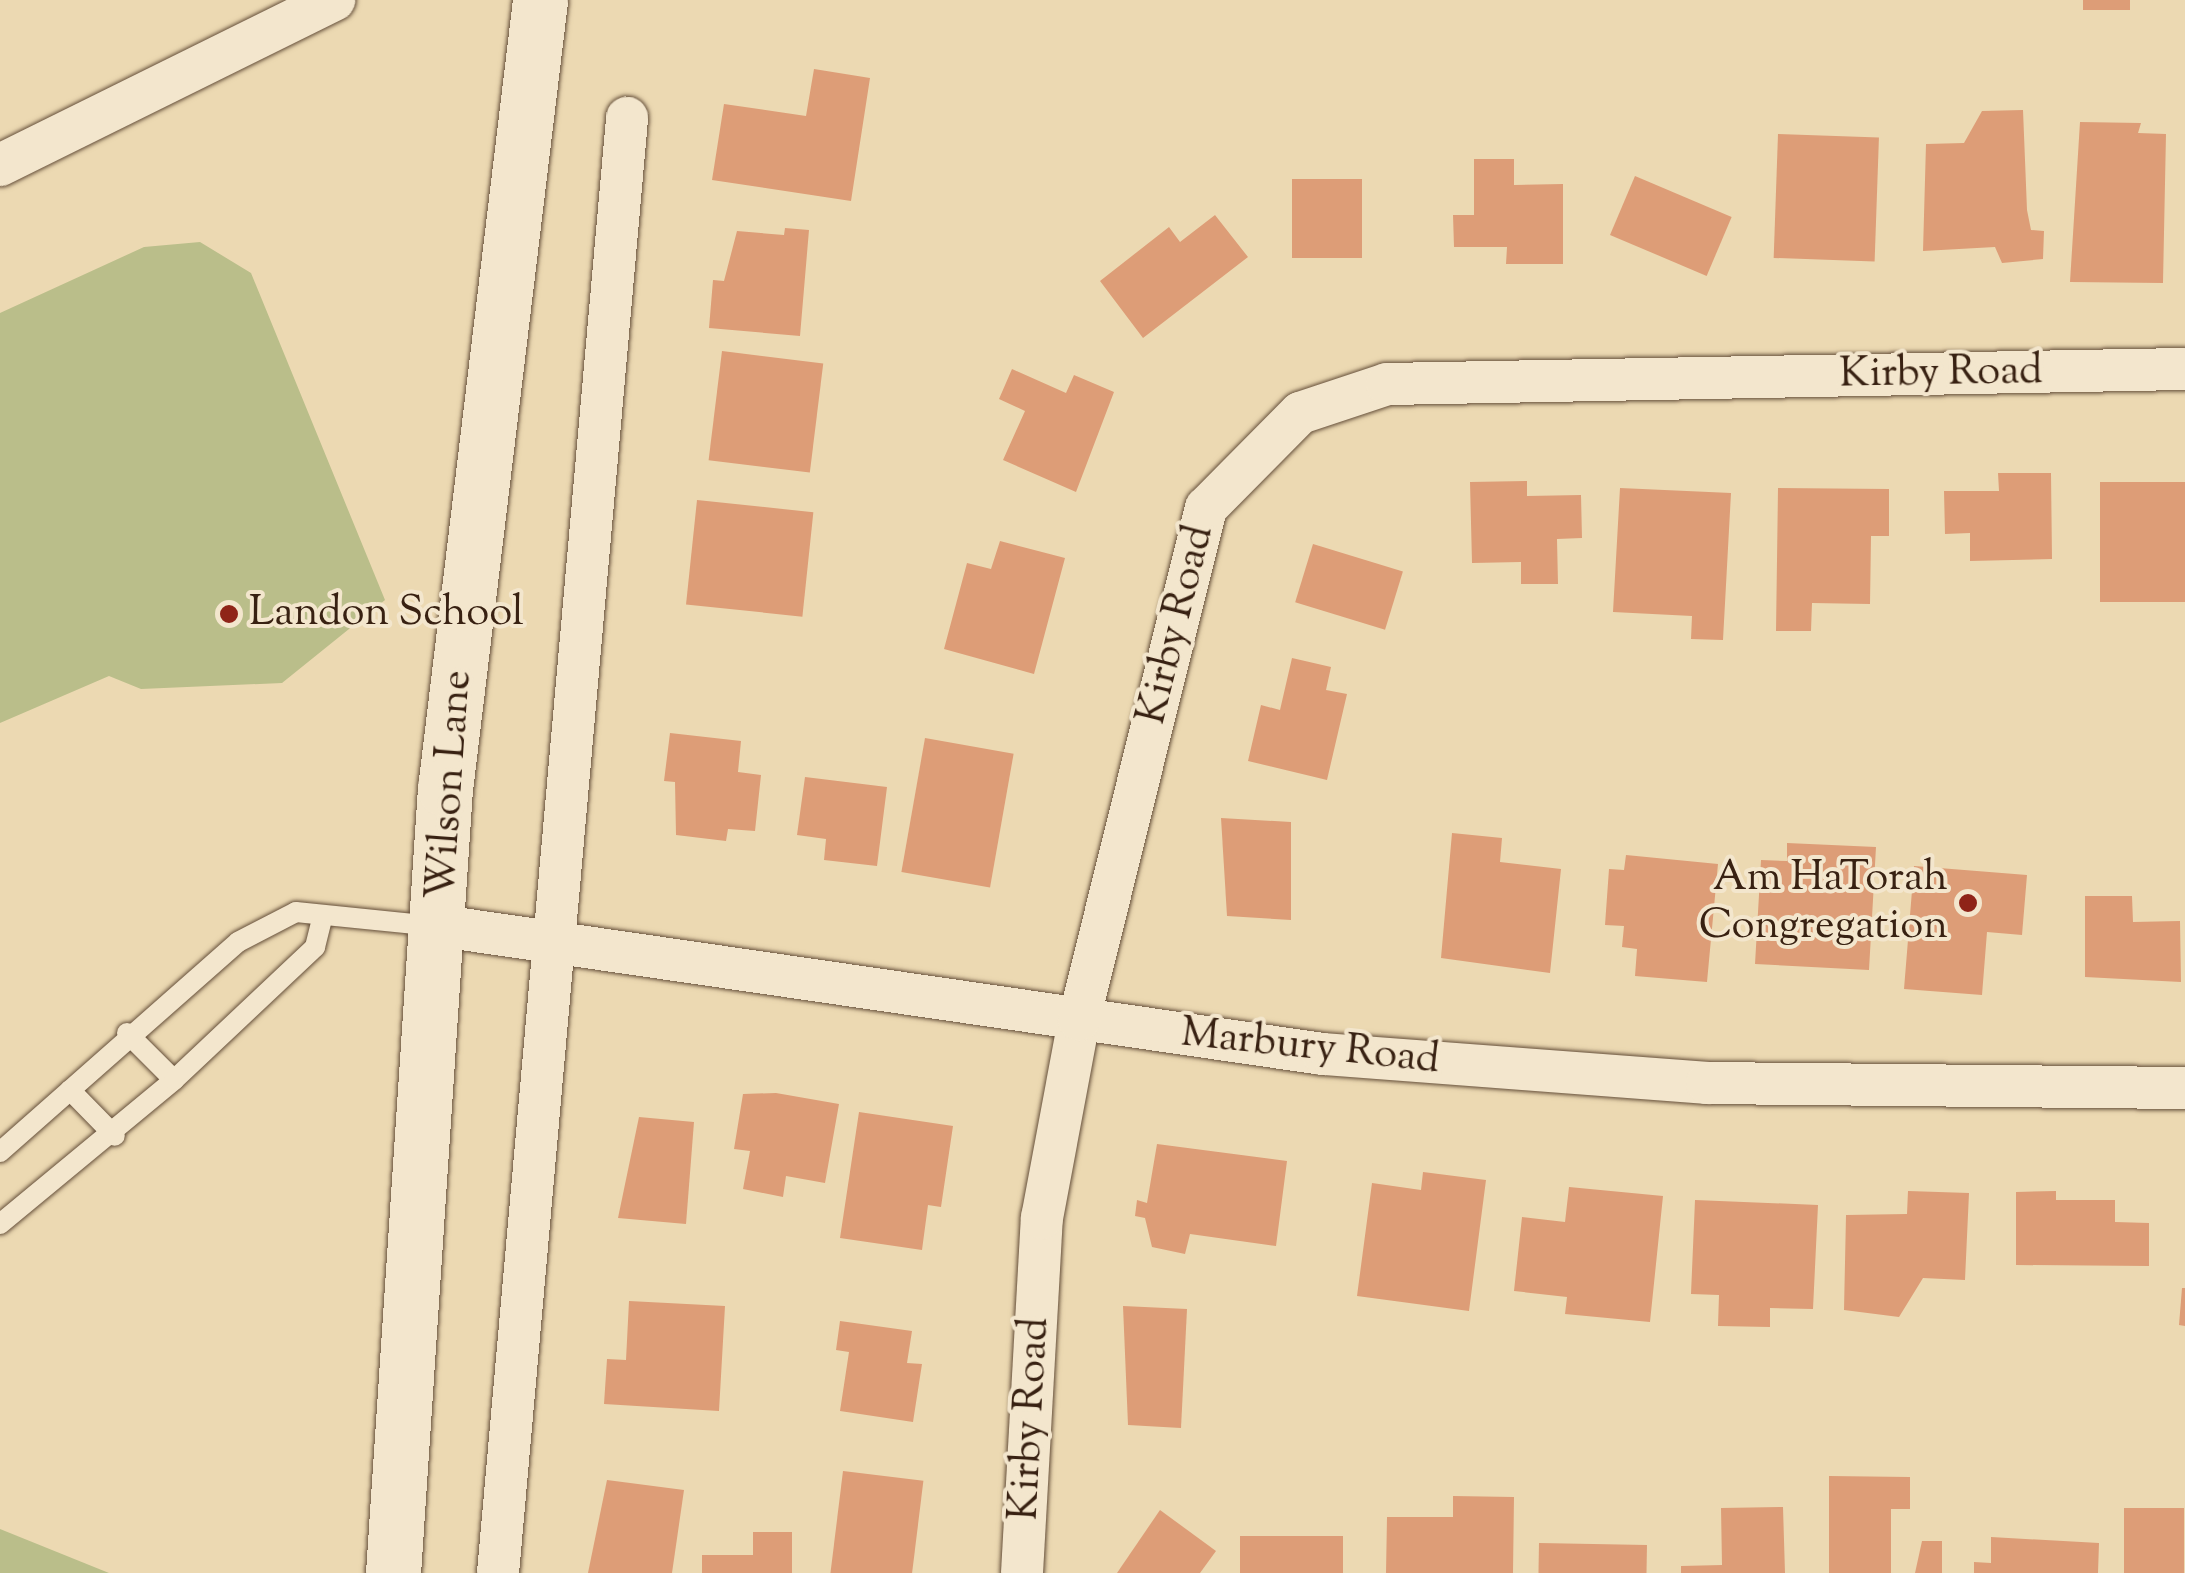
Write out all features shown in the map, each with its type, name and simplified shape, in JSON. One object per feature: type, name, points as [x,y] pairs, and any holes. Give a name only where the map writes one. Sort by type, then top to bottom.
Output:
[{"type":"main road","name":"Wilson Lane","points":[[393,1573],[441,926],[445,789],[540,0]]},
{"type":"street","points":[[0,165],[334,0]]},
{"type":"street","points":[[498,1573],[627,118]]},
{"type":"street","name":"Kirby Road","points":[[1022,1573],[1042,1218],[1078,1020],[1206,508],[1300,413],[1387,384],[2185,369]]},
{"type":"street","name":"Marbury Road","points":[[441,926],[555,937],[1078,1020],[1323,1054],[1706,1083],[2185,1088]]},
{"type":"lane","points":[[0,1152],[127,1034],[238,942],[296,912],[322,919],[441,926]]},
{"type":"lane","points":[[0,1224],[115,1136],[315,947],[322,919]]},
{"type":"lane","points":[[127,1034],[174,1080]]},
{"type":"lane","points":[[70,1090],[115,1136]]},
{"type":"green space","points":[[200,242],[251,273],[385,600],[282,683],[141,689],[109,676],[0,723],[0,313],[144,247]]},
{"type":"green space","points":[[0,1529],[109,1573],[0,1573]]},
{"type":"building","points":[[2083,0],[2130,0],[2130,10],[2083,10]]},
{"type":"building","points":[[814,69],[870,78],[851,201],[712,180],[724,104],[806,116]]},
{"type":"building","points":[[2023,110],[2027,210],[2031,230],[2044,231],[2043,259],[2002,263],[1995,247],[1923,251],[1926,144],[1964,143],[1982,111]]},
{"type":"building","points":[[2080,122],[2141,123],[2138,133],[2166,134],[2163,283],[2070,282]]},
{"type":"building","points":[[1778,134],[1879,138],[1875,261],[1774,258]]},
{"type":"building","points":[[1474,159],[1514,159],[1514,185],[1563,184],[1563,264],[1506,264],[1507,247],[1454,247],[1453,215],[1474,215]]},
{"type":"building","points":[[1635,176],[1732,217],[1707,276],[1610,235]]},
{"type":"building","points":[[1292,179],[1362,179],[1362,258],[1292,258]]},
{"type":"building","points":[[1215,215],[1248,257],[1143,338],[1100,281],[1169,227],[1180,242]]},
{"type":"building","points":[[785,228],[809,230],[800,336],[709,328],[713,280],[724,281],[737,231],[784,235]]},
{"type":"building","points":[[722,351],[823,363],[810,473],[709,460]]},
{"type":"building","points":[[1012,369],[1066,393],[1074,375],[1114,392],[1076,492],[1003,460],[1025,411],[999,399]]},
{"type":"building","points":[[1998,473],[2051,473],[2052,559],[1970,561],[1970,533],[1945,534],[1944,491],[1999,491]]},
{"type":"building","points":[[1527,481],[1527,496],[1581,495],[1582,538],[1557,539],[1558,584],[1521,584],[1521,562],[1472,563],[1470,482]]},
{"type":"building","points":[[2100,482],[2185,482],[2185,602],[2100,602]]},
{"type":"building","points":[[1620,488],[1731,493],[1723,640],[1691,639],[1692,616],[1613,612]]},
{"type":"building","points":[[1778,488],[1889,489],[1889,536],[1871,536],[1870,604],[1812,603],[1811,631],[1776,631]]},
{"type":"building","points":[[697,500],[813,512],[802,617],[686,604]]},
{"type":"building","points":[[1000,541],[1065,558],[1034,674],[944,649],[967,563],[991,569]]},
{"type":"building","points":[[1313,544],[1403,571],[1385,630],[1295,602]]},
{"type":"building","points":[[1292,658],[1331,667],[1326,690],[1347,694],[1327,780],[1248,761],[1261,705],[1280,710]]},
{"type":"building","points":[[670,733],[741,741],[738,772],[761,775],[755,831],[728,829],[726,841],[676,835],[675,782],[664,781]]},
{"type":"building","points":[[925,738],[1014,754],[990,888],[901,872]]},
{"type":"building","points":[[805,777],[887,787],[877,866],[824,860],[826,839],[797,835]]},
{"type":"building","points":[[1221,818],[1291,822],[1291,920],[1227,916]]},
{"type":"building","points":[[1452,833],[1502,838],[1500,862],[1561,869],[1550,973],[1441,958]]},
{"type":"building","points":[[1787,843],[1876,847],[1869,970],[1755,964],[1761,860],[1787,861]]},
{"type":"building","points":[[1626,855],[1718,864],[1707,982],[1635,976],[1637,949],[1622,947],[1624,926],[1605,925],[1609,869],[1624,870]]},
{"type":"building","name":"Am HaTorah Congregation","points":[[1914,866],[2027,875],[2022,935],[1987,932],[1982,995],[1904,989]]},
{"type":"building","points":[[2085,896],[2132,896],[2133,922],[2180,921],[2181,982],[2085,977]]},
{"type":"building","points":[[776,1093],[839,1104],[825,1183],[786,1176],[783,1197],[743,1189],[750,1151],[734,1149],[743,1094]]},
{"type":"building","points":[[859,1112],[953,1126],[941,1207],[928,1205],[922,1250],[840,1238]]},
{"type":"building","points":[[639,1117],[694,1122],[686,1224],[618,1218]]},
{"type":"building","points":[[1157,1144],[1287,1161],[1276,1246],[1190,1234],[1185,1254],[1152,1247],[1145,1218],[1135,1216],[1137,1200],[1147,1203]]},
{"type":"building","points":[[1423,1172],[1486,1180],[1469,1311],[1357,1296],[1372,1183],[1421,1190]]},
{"type":"building","points":[[1569,1187],[1663,1196],[1650,1322],[1565,1314],[1567,1297],[1514,1291],[1522,1217],[1565,1222]]},
{"type":"building","points":[[1908,1191],[1969,1193],[1965,1280],[1923,1278],[1899,1317],[1844,1310],[1846,1215],[1907,1214]]},
{"type":"building","points":[[2056,1191],[2056,1200],[2115,1200],[2115,1222],[2149,1223],[2149,1266],[2016,1265],[2016,1192]]},
{"type":"building","points":[[1695,1200],[1818,1205],[1813,1309],[1770,1308],[1770,1327],[1718,1326],[1719,1295],[1691,1294]]},
{"type":"building","points":[[2185,1288],[2185,1326],[2179,1325]]},
{"type":"building","points":[[629,1301],[725,1306],[719,1411],[604,1404],[607,1359],[626,1360]]},
{"type":"building","points":[[1123,1306],[1187,1309],[1181,1428],[1128,1425]]},
{"type":"building","points":[[840,1321],[912,1331],[907,1363],[922,1364],[913,1422],[840,1411],[849,1352],[836,1350]]},
{"type":"building","points":[[843,1471],[923,1481],[912,1573],[830,1573]]},
{"type":"building","points":[[1829,1476],[1910,1477],[1910,1509],[1891,1509],[1891,1573],[1829,1573]]},
{"type":"building","points":[[607,1480],[684,1490],[672,1573],[588,1573]]},
{"type":"building","points":[[1453,1496],[1514,1497],[1513,1573],[1386,1573],[1387,1517],[1453,1517]]},
{"type":"building","points":[[1783,1507],[1785,1573],[1681,1573],[1681,1566],[1722,1565],[1721,1508]]},
{"type":"building","points":[[2124,1508],[2184,1508],[2184,1573],[2124,1573]]},
{"type":"building","points":[[1160,1510],[1216,1551],[1200,1573],[1117,1573]]},
{"type":"building","points":[[753,1532],[792,1532],[792,1573],[702,1573],[702,1555],[753,1555]]},
{"type":"building","points":[[1240,1536],[1343,1536],[1343,1573],[1240,1573]]},
{"type":"building","points":[[1991,1537],[2099,1543],[2098,1573],[1974,1573],[1974,1562],[1991,1563]]},
{"type":"building","points":[[1922,1541],[1942,1541],[1942,1573],[1915,1573]]},
{"type":"building","points":[[1539,1543],[1647,1545],[1646,1573],[1538,1573]]},
{"type":"place","name":"Landon School","points":[[229,614]]},
{"type":"place","name":"Am HaTorah Congregation","points":[[1968,903]]}]
